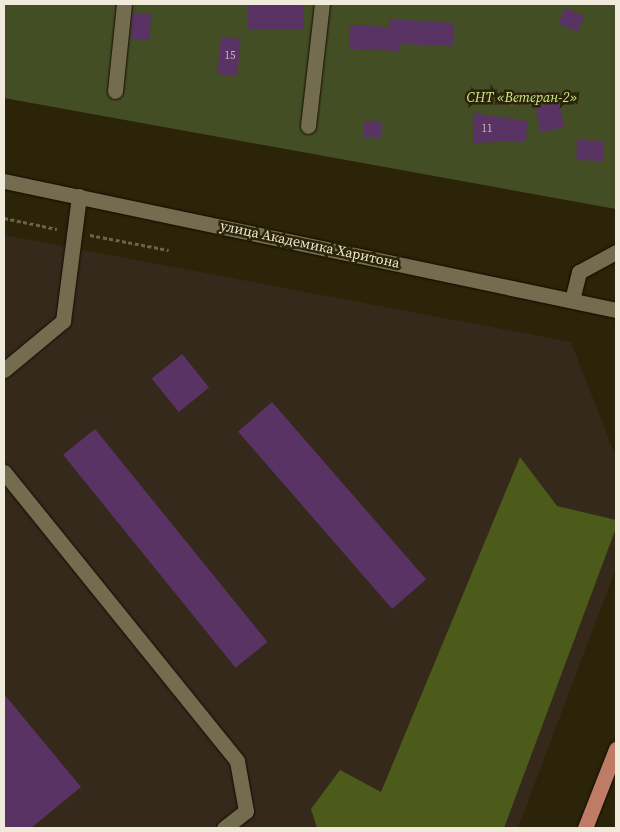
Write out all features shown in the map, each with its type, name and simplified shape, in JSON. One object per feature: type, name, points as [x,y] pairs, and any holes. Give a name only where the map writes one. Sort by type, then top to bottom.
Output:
[{"type":"main road","points":[[586,828],[616,749]]},
{"type":"street","points":[[114,91],[124,4]]},
{"type":"street","points":[[308,126],[322,4]]},
{"type":"street","name":"улица Академика Харитона","points":[[4,181],[616,310]]},
{"type":"street","points":[[4,370],[63,320],[79,196]]},
{"type":"street","points":[[572,300],[578,272],[616,252]]},
{"type":"street","points":[[4,472],[237,761],[246,811],[224,828]]},
{"type":"shaded area","points":[[4,235],[571,342],[616,457],[616,568],[518,828],[4,828]]},
{"type":"green space","name":"СНТ «Ветеран-2»","points":[[4,4],[616,4],[616,209],[4,98]]},
{"type":"green space","points":[[520,457],[557,506],[616,520],[616,528],[504,828],[317,828],[311,809],[340,770],[381,792]]},
{"type":"building","points":[[247,4],[303,4],[303,30],[247,30]]},
{"type":"building","points":[[565,8],[584,16],[578,32],[558,24]]},
{"type":"building","points":[[132,13],[151,14],[150,40],[131,39]]},
{"type":"building","points":[[390,19],[454,23],[453,46],[400,44],[400,51],[349,49],[350,25],[389,27]]},
{"type":"building","points":[[221,37],[241,39],[237,76],[217,74]]},
{"type":"building","points":[[559,102],[564,128],[540,132],[535,107]]},
{"type":"building","points":[[474,113],[527,121],[526,141],[473,143]]},
{"type":"building","points":[[363,121],[381,121],[381,137],[363,137]]},
{"type":"building","points":[[577,140],[604,141],[603,161],[576,160]]},
{"type":"building","points":[[182,354],[209,387],[179,412],[152,379]]},
{"type":"building","points":[[272,402],[426,579],[392,609],[238,432]]},
{"type":"building","points":[[95,429],[267,642],[236,668],[63,455]]},
{"type":"building","points":[[4,694],[81,787],[31,828],[4,828]]}]
